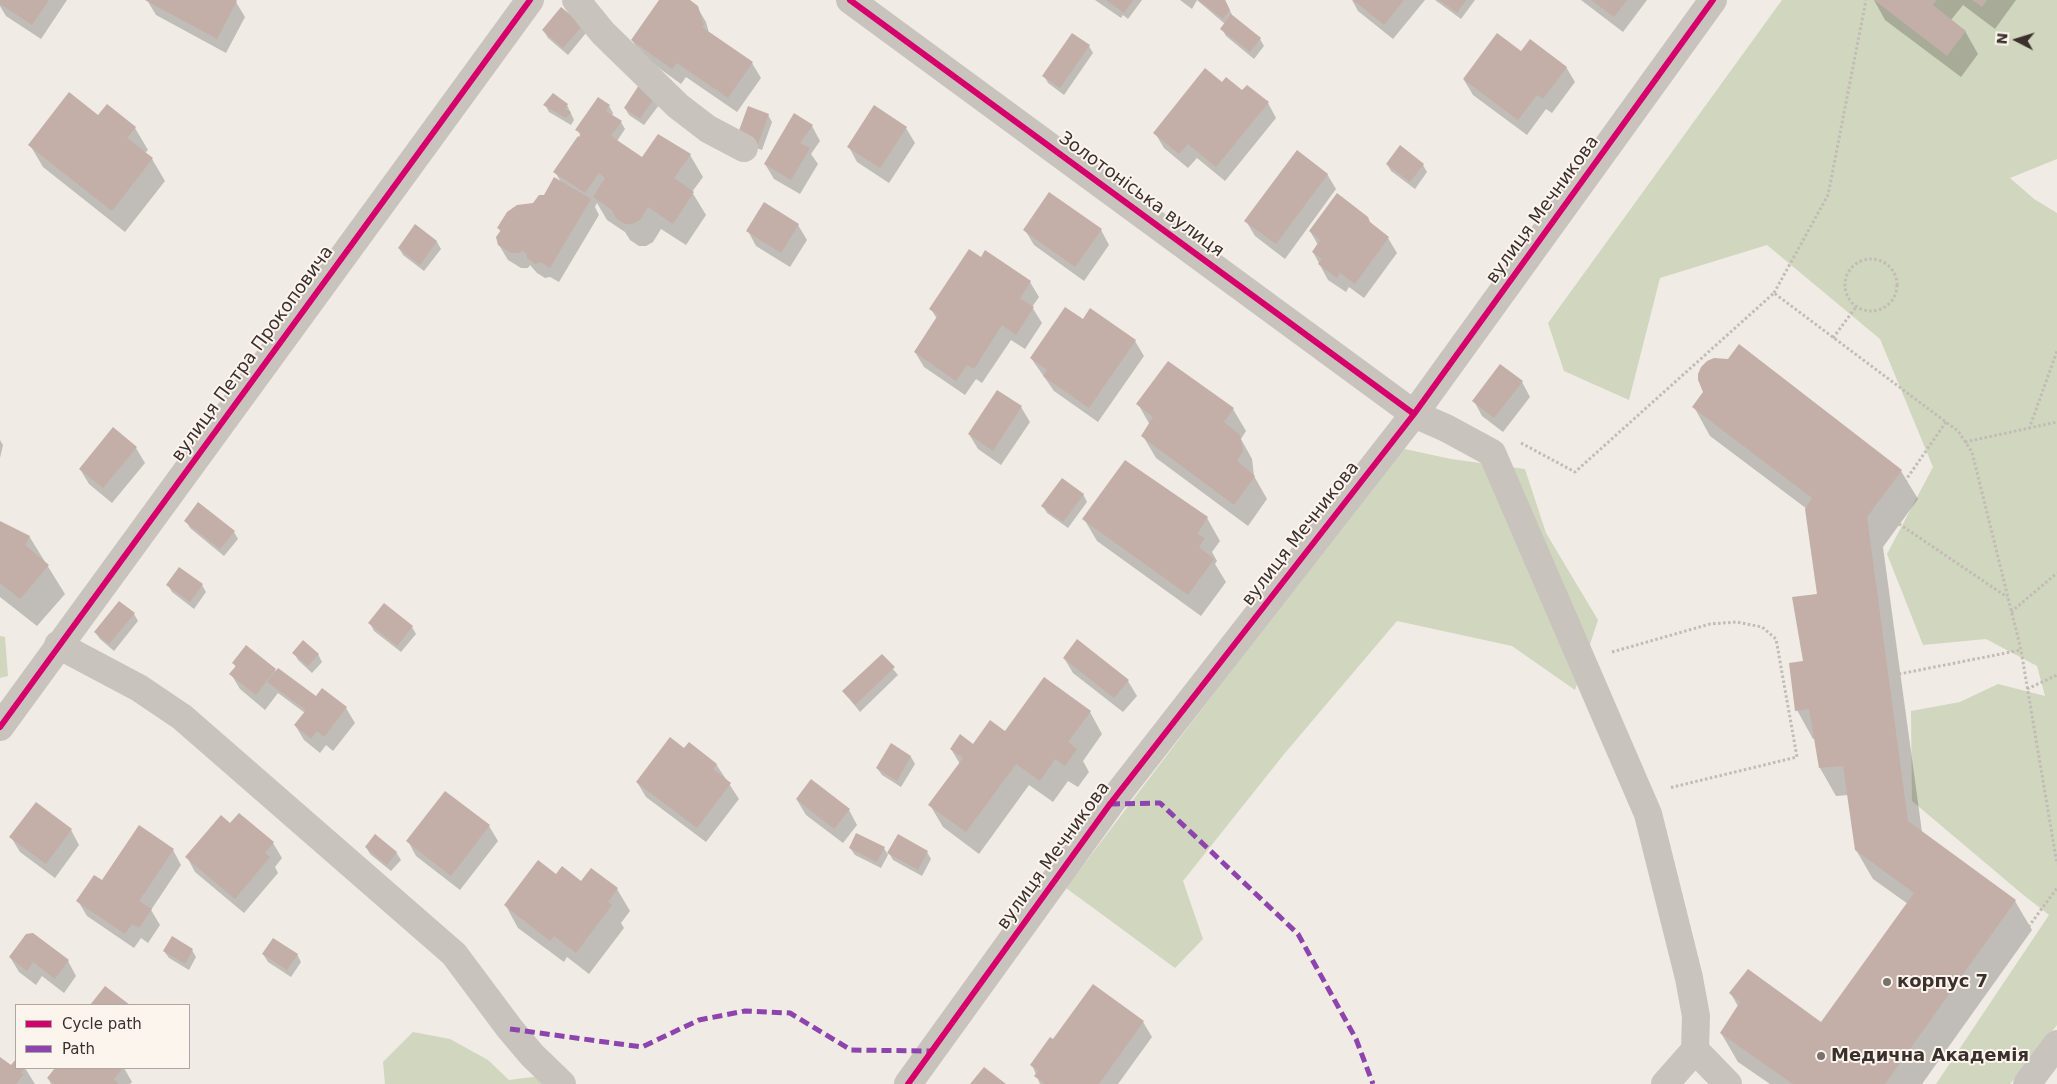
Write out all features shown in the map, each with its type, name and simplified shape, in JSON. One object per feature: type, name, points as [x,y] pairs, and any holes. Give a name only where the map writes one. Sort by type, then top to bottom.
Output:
[{"type":"street","name":"вулиця Петра Прокоповича","points":[[0,727],[530,0]]},
{"type":"street","points":[[576,0],[603,33],[678,106],[708,129],[744,148]]},
{"type":"street","name":"Золотоніська вулиця","points":[[850,0],[1414,414],[1446,428],[1492,453]]},
{"type":"street","name":"вулиця Мечникова","points":[[908,1084],[1110,804],[1414,414],[1713,0]]},
{"type":"street","points":[[1492,453],[1648,814],[1689,978],[1696,1016],[1695,1050],[1665,1084]]},
{"type":"street","points":[[58,645],[139,688],[182,717],[197,730],[454,954],[510,1029],[532,1055],[562,1084]]},
{"type":"street","points":[[2027,1084],[2057,1044]]},
{"type":"street","points":[[1695,1050],[1728,1084]]},
{"type":"path","points":[[1492,453],[1513,438],[1575,472],[1774,293],[1828,195],[1866,0]]},
{"type":"path","points":[[1872,259],[1883,262],[1892,269],[1896,279],[1896,290],[1892,300],[1882,308],[1871,311],[1856,307],[1845,291],[1845,279],[1851,268],[1860,261],[1872,259]]},
{"type":"path","points":[[1774,293],[1958,431],[1972,452],[2021,650],[2057,864]]},
{"type":"path","points":[[1833,338],[1856,307]]},
{"type":"path","points":[[2028,429],[2057,351]]},
{"type":"path","points":[[1946,422],[1882,513],[2007,597]]},
{"type":"path","points":[[1965,442],[2057,422]]},
{"type":"path","points":[[2011,612],[2057,573]]},
{"type":"path","points":[[1581,661],[1710,624],[1736,622],[1762,627],[1776,639],[1797,757],[1639,796]]},
{"type":"path","points":[[1889,676],[2021,650]]},
{"type":"path","points":[[2027,689],[2057,675]]},
{"type":"path","points":[[1913,1084],[2057,888]]},
{"type":"green space","points":[[1782,0],[2057,0],[2057,159],[2010,178],[2034,199],[2057,213],[2057,1025],[2010,1084],[1936,1084],[2049,915],[1912,801],[1911,711],[1960,702],[1998,684],[2045,696],[2037,666],[1986,639],[1923,645],[1887,554],[1933,467],[1880,339],[1767,245],[1660,278],[1629,400],[1564,371],[1548,323]]},
{"type":"green space","points":[[1400,448],[1451,459],[1525,469],[1546,533],[1598,620],[1575,690],[1512,646],[1397,621],[1285,753],[1183,881],[1203,939],[1175,968],[1066,888]]},
{"type":"green space","points":[[0,636],[5,637],[8,676],[0,678]]},
{"type":"green space","points":[[413,1032],[450,1039],[488,1060],[509,1080],[540,1076],[548,1084],[385,1084],[383,1062]]},
{"type":"building","points":[[0,0],[49,0],[32,25],[0,4]]},
{"type":"building","points":[[145,0],[236,0],[237,1],[217,39]]},
{"type":"building","points":[[659,0],[690,0],[698,6],[704,25],[702,27],[753,62],[728,98],[677,63],[672,69],[631,40]]},
{"type":"building","points":[[1106,0],[1133,0],[1124,13]]},
{"type":"building","points":[[1198,0],[1225,0],[1230,10],[1223,19]]},
{"type":"building","points":[[1353,0],[1404,0],[1384,25]]},
{"type":"building","points":[[1439,0],[1466,0],[1457,13]]},
{"type":"building","points":[[1591,0],[1627,0],[1614,17]]},
{"type":"building","points":[[1874,0],[1937,0],[1933,5],[1966,31],[1947,56]]},
{"type":"building","points":[[1972,0],[1987,0],[1982,7]]},
{"type":"building","points":[[561,7],[583,25],[563,48],[542,30]]},
{"type":"building","points":[[1231,14],[1261,38],[1250,52],[1220,29]]},
{"type":"building","points":[[1072,33],[1090,45],[1060,88],[1042,76]]},
{"type":"building","points":[[1497,33],[1521,51],[1530,39],[1567,67],[1543,99],[1537,95],[1518,120],[1463,79]]},
{"type":"building","points":[[1205,68],[1222,82],[1226,77],[1242,90],[1247,85],[1269,102],[1216,167],[1188,144],[1179,154],[1153,133]]},
{"type":"building","points":[[639,85],[655,97],[640,119],[624,108]]},
{"type":"building","points":[[69,92],[98,115],[107,104],[136,127],[127,138],[153,158],[112,211],[28,145]]},
{"type":"building","points":[[553,93],[568,104],[565,109],[571,112],[566,118],[543,105]]},
{"type":"building","points":[[598,97],[610,105],[606,111],[622,121],[611,136],[642,157],[658,134],[691,154],[674,178],[694,192],[673,224],[648,207],[640,220],[632,224],[625,224],[616,218],[612,210],[593,197],[605,178],[599,173],[585,193],[553,172],[579,137],[581,133],[575,130]]},
{"type":"building","points":[[874,105],[907,127],[880,168],[847,147]]},
{"type":"building","points":[[748,106],[769,114],[758,144],[737,136]]},
{"type":"building","points":[[794,113],[813,125],[800,143],[810,148],[791,180],[764,164]]},
{"type":"building","points":[[1400,145],[1424,164],[1410,182],[1386,164]]},
{"type":"building","points":[[1297,150],[1328,174],[1276,244],[1244,221]]},
{"type":"building","points":[[554,177],[591,199],[550,268],[541,262],[535,264],[527,258],[526,253],[522,250],[520,253],[511,253],[498,245],[496,237],[501,230],[497,228],[507,212],[517,205],[533,203],[539,195],[544,195]]},
{"type":"building","points":[[1049,192],[1102,229],[1075,267],[1023,230]]},
{"type":"building","points":[[1337,193],[1368,217],[1370,222],[1389,237],[1355,284],[1340,273],[1337,278],[1318,264],[1322,259],[1312,252],[1320,240],[1309,231]]},
{"type":"building","points":[[764,202],[799,224],[781,253],[746,231]]},
{"type":"building","points":[[415,224],[437,241],[420,265],[398,248]]},
{"type":"building","points":[[969,249],[981,257],[985,250],[1031,281],[1020,298],[1034,307],[1016,335],[1002,325],[974,369],[967,365],[956,381],[914,352],[938,315],[929,309]]},
{"type":"building","points":[[1065,307],[1083,319],[1090,308],[1136,340],[1089,408],[1043,376],[1047,370],[1030,358]]},
{"type":"building","points":[[1739,344],[1902,470],[1867,517],[1908,821],[2016,900],[1885,1084],[1793,1084],[1720,1033],[1740,1002],[1729,993],[1748,969],[1821,1022],[1914,893],[1855,850],[1843,766],[1819,768],[1809,709],[1795,711],[1789,663],[1803,661],[1792,597],[1817,594],[1805,509],[1812,498],[1692,407],[1703,392],[1698,380],[1701,367],[1707,361],[1714,358],[1728,359]]},
{"type":"building","points":[[1168,361],[1234,408],[1224,422],[1240,435],[1243,451],[1237,461],[1255,476],[1234,505],[1141,436],[1153,417],[1136,404]]},
{"type":"building","points":[[1500,364],[1523,381],[1494,418],[1472,401]]},
{"type":"building","points":[[997,390],[1022,406],[993,451],[968,434]]},
{"type":"building","points":[[113,427],[137,447],[103,488],[79,469]]},
{"type":"building","points":[[1125,460],[1208,517],[1197,534],[1205,538],[1199,547],[1214,559],[1188,595],[1082,519]]},
{"type":"building","points":[[1062,478],[1084,494],[1063,522],[1041,506]]},
{"type":"building","points":[[198,502],[235,531],[220,549],[184,521]]},
{"type":"building","points":[[0,521],[30,536],[25,545],[49,565],[20,599],[0,583]]},
{"type":"building","points":[[179,567],[203,584],[190,602],[166,585]]},
{"type":"building","points":[[119,601],[135,613],[109,644],[94,632]]},
{"type":"building","points":[[384,603],[413,626],[397,646],[368,623]]},
{"type":"building","points":[[1077,639],[1129,680],[1114,698],[1063,658]]},
{"type":"building","points":[[303,640],[319,654],[308,666],[292,653]]},
{"type":"building","points":[[246,645],[276,669],[256,695],[229,674],[236,666],[232,663]]},
{"type":"building","points":[[882,654],[895,667],[855,705],[842,691]]},
{"type":"building","points":[[278,668],[316,696],[322,688],[347,707],[324,737],[317,731],[311,739],[294,725],[306,710],[267,682]]},
{"type":"building","points":[[1044,677],[1091,711],[1068,742],[1077,749],[1065,766],[1055,759],[1040,781],[1016,764],[966,832],[928,805],[963,758],[950,749],[960,734],[973,744],[990,720],[1005,731]]},
{"type":"building","points":[[670,737],[684,748],[689,742],[717,764],[713,769],[731,783],[697,828],[636,782]]},
{"type":"building","points":[[891,743],[911,756],[897,781],[876,768]]},
{"type":"building","points":[[811,779],[850,809],[834,829],[796,799]]},
{"type":"building","points":[[445,791],[490,825],[451,876],[406,841]]},
{"type":"building","points":[[36,802],[72,829],[46,864],[9,837]]},
{"type":"building","points":[[239,813],[274,842],[265,853],[270,857],[235,899],[185,857],[221,815],[230,823]]},
{"type":"building","points":[[139,825],[174,849],[139,901],[152,909],[139,928],[132,924],[125,934],[76,901],[94,875],[102,880]]},
{"type":"building","points":[[856,833],[885,847],[877,862],[849,848]]},
{"type":"building","points":[[375,834],[397,852],[387,865],[365,847]]},
{"type":"building","points":[[898,834],[928,851],[918,870],[887,853]]},
{"type":"building","points":[[538,860],[556,874],[562,866],[581,881],[591,868],[618,888],[608,902],[612,905],[576,953],[554,936],[550,941],[504,905]]},
{"type":"building","points":[[33,933],[69,960],[55,979],[33,962],[27,971],[9,957],[26,934]]},
{"type":"building","points":[[172,936],[193,949],[185,964],[163,951]]},
{"type":"building","points":[[273,938],[298,954],[287,970],[262,954]]},
{"type":"building","points":[[1093,984],[1144,1021],[1099,1084],[1045,1084],[1034,1076],[1038,1071],[1030,1065],[1050,1037],[1053,1039]]},
{"type":"building","points":[[105,986],[129,1004],[91,1004]]},
{"type":"building","points":[[0,1057],[11,1065],[15,1060],[15,1069],[24,1069],[21,1073],[24,1074],[16,1084],[0,1084]]},
{"type":"building","points":[[984,1067],[1006,1084],[970,1084]]},
{"type":"building","points":[[54,1069],[122,1069],[114,1079],[119,1084],[54,1084],[47,1078]]},
{"type":"marked path","points":[[1110,804],[1160,803],[1298,934],[1356,1039],[1373,1084]]},
{"type":"marked path","points":[[510,1029],[642,1047],[699,1020],[745,1011],[790,1013],[851,1050],[931,1051]]},
{"type":"cycle path","points":[[0,727],[530,0]]},
{"type":"cycle path","points":[[850,0],[1414,414]]},
{"type":"cycle path","points":[[908,1084],[1110,804],[1414,414],[1713,0]]},
{"type":"place","name":"корпус 7","points":[[1887,982]]},
{"type":"place","name":"Медична Академія","points":[[1821,1056]]}]
